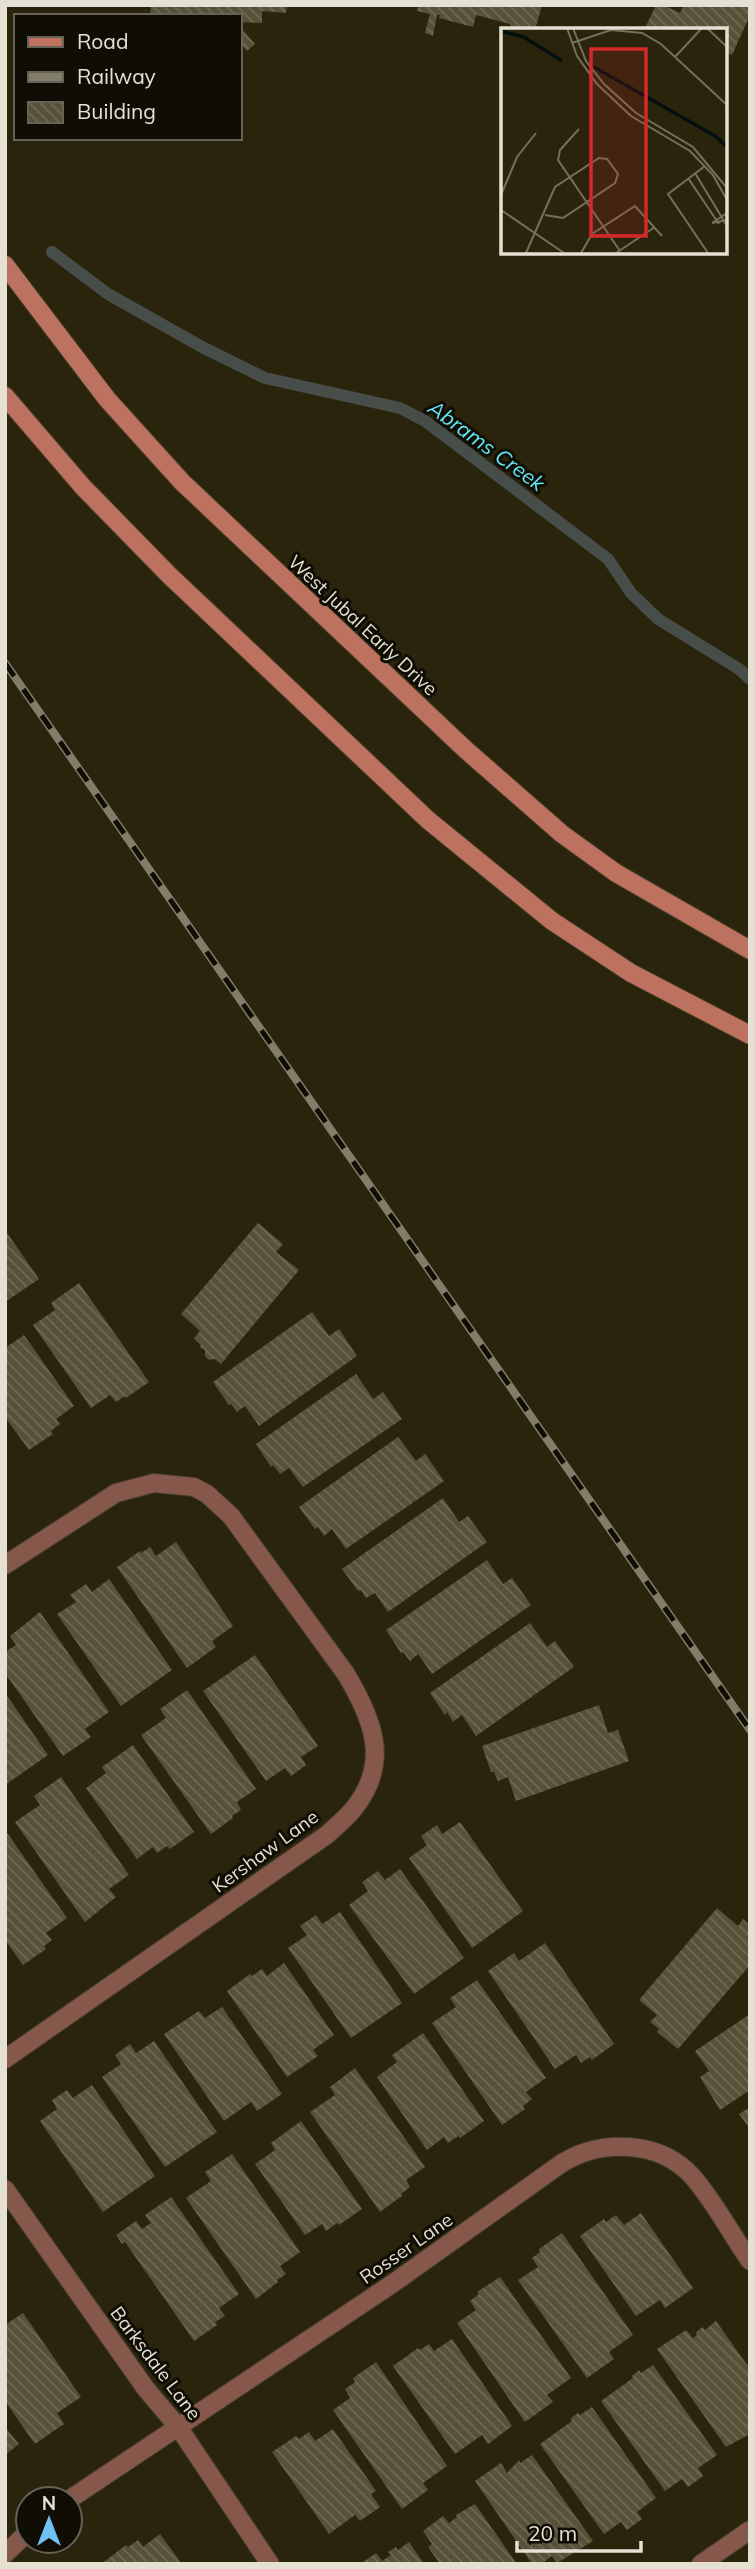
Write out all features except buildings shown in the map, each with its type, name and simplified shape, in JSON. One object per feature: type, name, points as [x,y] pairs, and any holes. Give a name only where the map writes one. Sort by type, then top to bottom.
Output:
[{"type":"main road","name":"West Jubal Early Drive","points":[[5,265],[107,399],[181,482],[466,750],[562,834],[616,873],[750,950]]},
{"type":"main road","points":[[5,396],[83,487],[160,565],[428,820],[552,921],[631,973],[750,1035]]},
{"type":"street","name":"Kershaw Lane","points":[[5,1565],[116,1493],[154,1483],[194,1487],[207,1494],[231,1516],[294,1602],[360,1697],[375,1737],[374,1768],[370,1783],[355,1807],[328,1834],[5,2059]]},
{"type":"street","name":"Rosser Lane","points":[[84,2490],[392,2284],[562,2163],[588,2152],[605,2147],[639,2149],[660,2154],[677,2163],[692,2176],[750,2261]]},
{"type":"street","name":"Barksdale Lane","points":[[5,2189],[146,2389],[179,2428],[270,2564]]},
{"type":"street","points":[[701,2564],[750,2530]]},
{"type":"waterway","name":"Abrams Creek","points":[[52,252],[108,294],[202,347],[265,378],[400,408],[425,421],[608,559],[631,593],[658,619],[739,669],[750,679]]},
{"type":"railway","points":[[5,663],[750,1730]]}]
